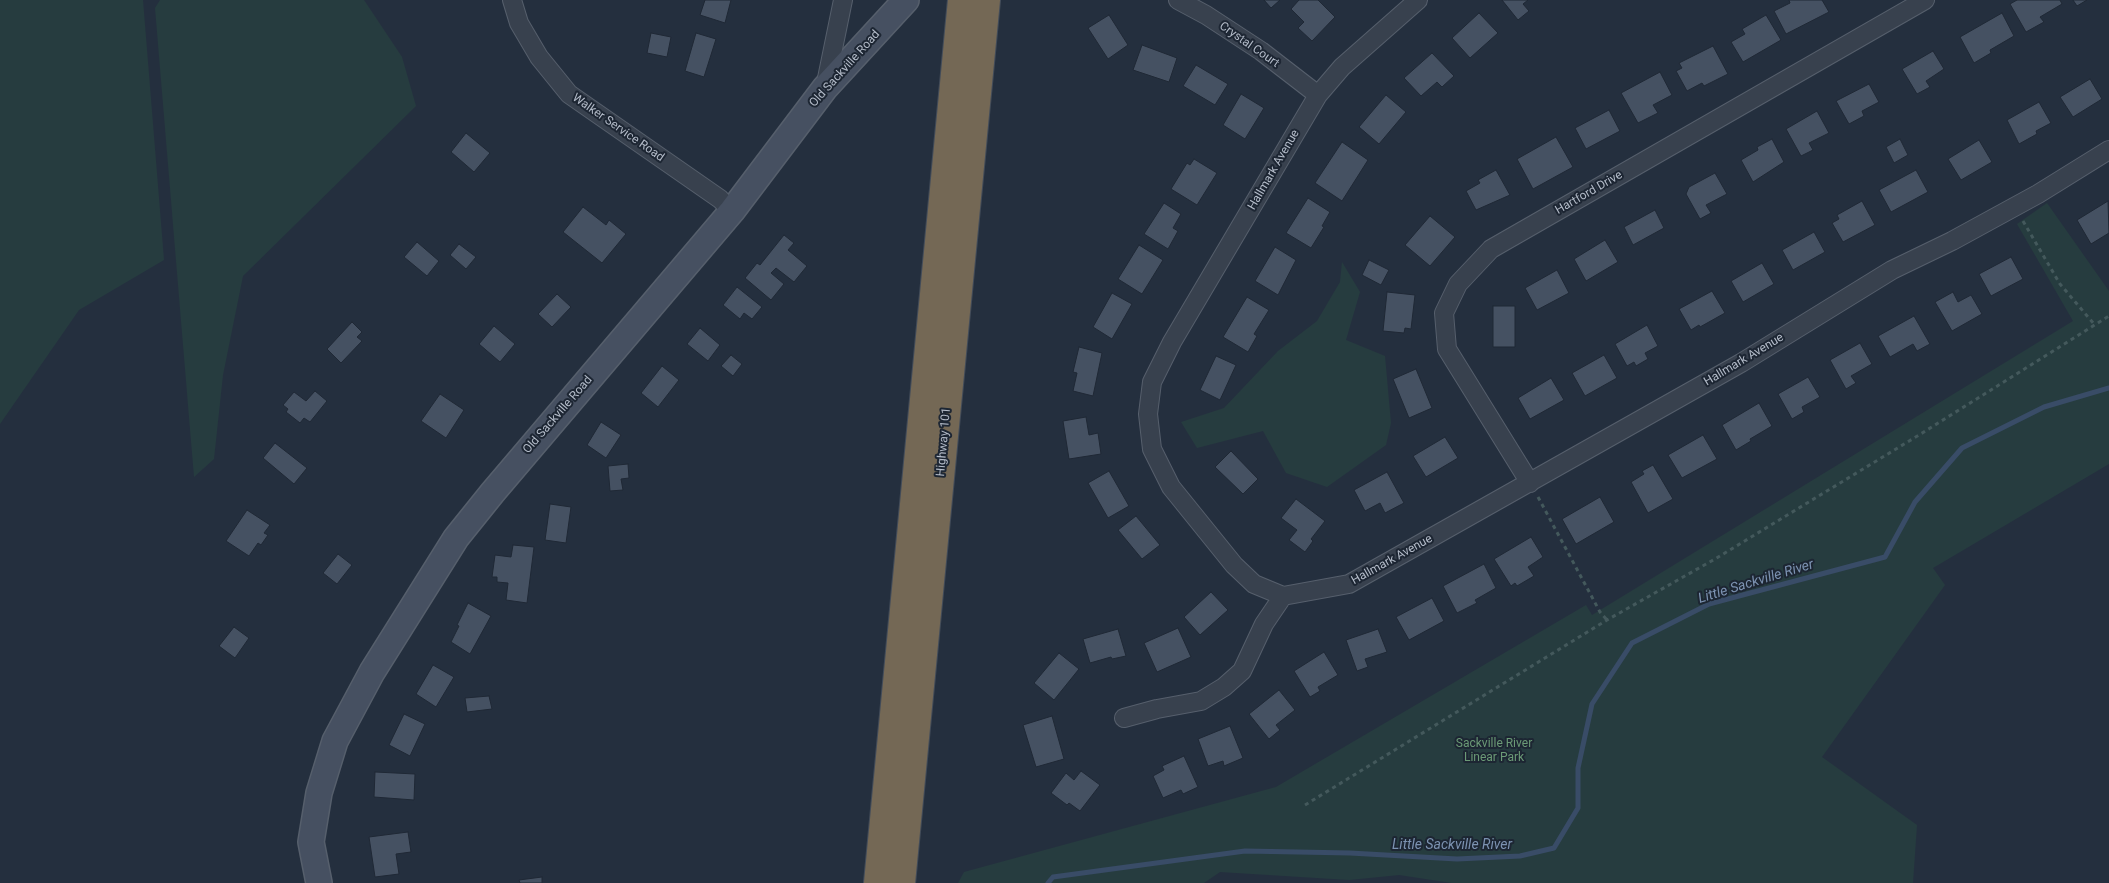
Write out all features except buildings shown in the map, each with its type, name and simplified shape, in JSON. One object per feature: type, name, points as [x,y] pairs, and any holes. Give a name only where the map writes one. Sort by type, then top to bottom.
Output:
[{"type":"highway","name":"Highway 101","points":[[878,883],[962,0]]},
{"type":"highway","name":"Highway 101","points":[[901,883],[986,0]]},
{"type":"street","name":"Walker Service Road","points":[[512,0],[519,23],[539,57],[569,94],[720,200],[732,211]]},
{"type":"street","points":[[825,88],[843,0]]},
{"type":"street","name":"Old Sackville Road","points":[[319,883],[311,842],[319,793],[335,742],[372,672],[456,538],[492,492],[732,211],[825,88],[906,0]]},
{"type":"street","name":"Crystal Court","points":[[1178,0],[1206,15],[1318,95]]},
{"type":"street","name":"Hallmark Avenue","points":[[1418,0],[1342,66],[1318,95],[1172,342],[1152,382],[1148,414],[1152,449],[1171,487],[1234,565],[1254,584],[1283,596],[1349,584],[1741,363],[1892,270],[1952,241],[2109,150]]},
{"type":"street","name":"Hartford Drive","points":[[1530,483],[1447,349],[1444,313],[1458,284],[1492,249],[1925,0]]},
{"type":"street","points":[[1124,718],[1157,709],[1201,701],[1224,687],[1242,671],[1264,624],[1283,596]]},
{"type":"path","points":[[2014,206],[2060,284],[2094,324]]},
{"type":"path","points":[[1305,805],[1606,620],[1732,549],[2109,316]]},
{"type":"path","points":[[1530,483],[1606,620]]},
{"type":"green space","points":[[0,0],[143,0],[164,260],[79,310],[0,424]]},
{"type":"green space","points":[[160,0],[364,0],[402,57],[416,106],[243,276],[223,375],[214,459],[194,477],[155,8]]},
{"type":"green space","name":"Sackville River Linear Park","points":[[2047,203],[2109,291],[2109,464],[1933,568],[1945,585],[1822,757],[1917,825],[1913,883],[1452,883],[1399,875],[1349,880],[1220,872],[1204,883],[958,883],[964,872],[1276,787],[1586,605],[1592,615],[2073,321],[2017,224]]},
{"type":"green space","points":[[1342,262],[1360,292],[1346,340],[1385,356],[1391,423],[1386,445],[1327,487],[1286,473],[1263,431],[1197,448],[1181,422],[1224,408],[1278,351],[1317,321],[1340,282]]},
{"type":"waterway","name":"Little Sackville River","points":[[1048,883],[1053,877],[1245,851],[1350,853],[1457,859],[1520,856],[1554,848],[1578,808],[1578,768],[1592,704],[1632,643],[1709,604],[1885,557],[1915,502],[1962,448],[2044,407],[2109,388]]}]
